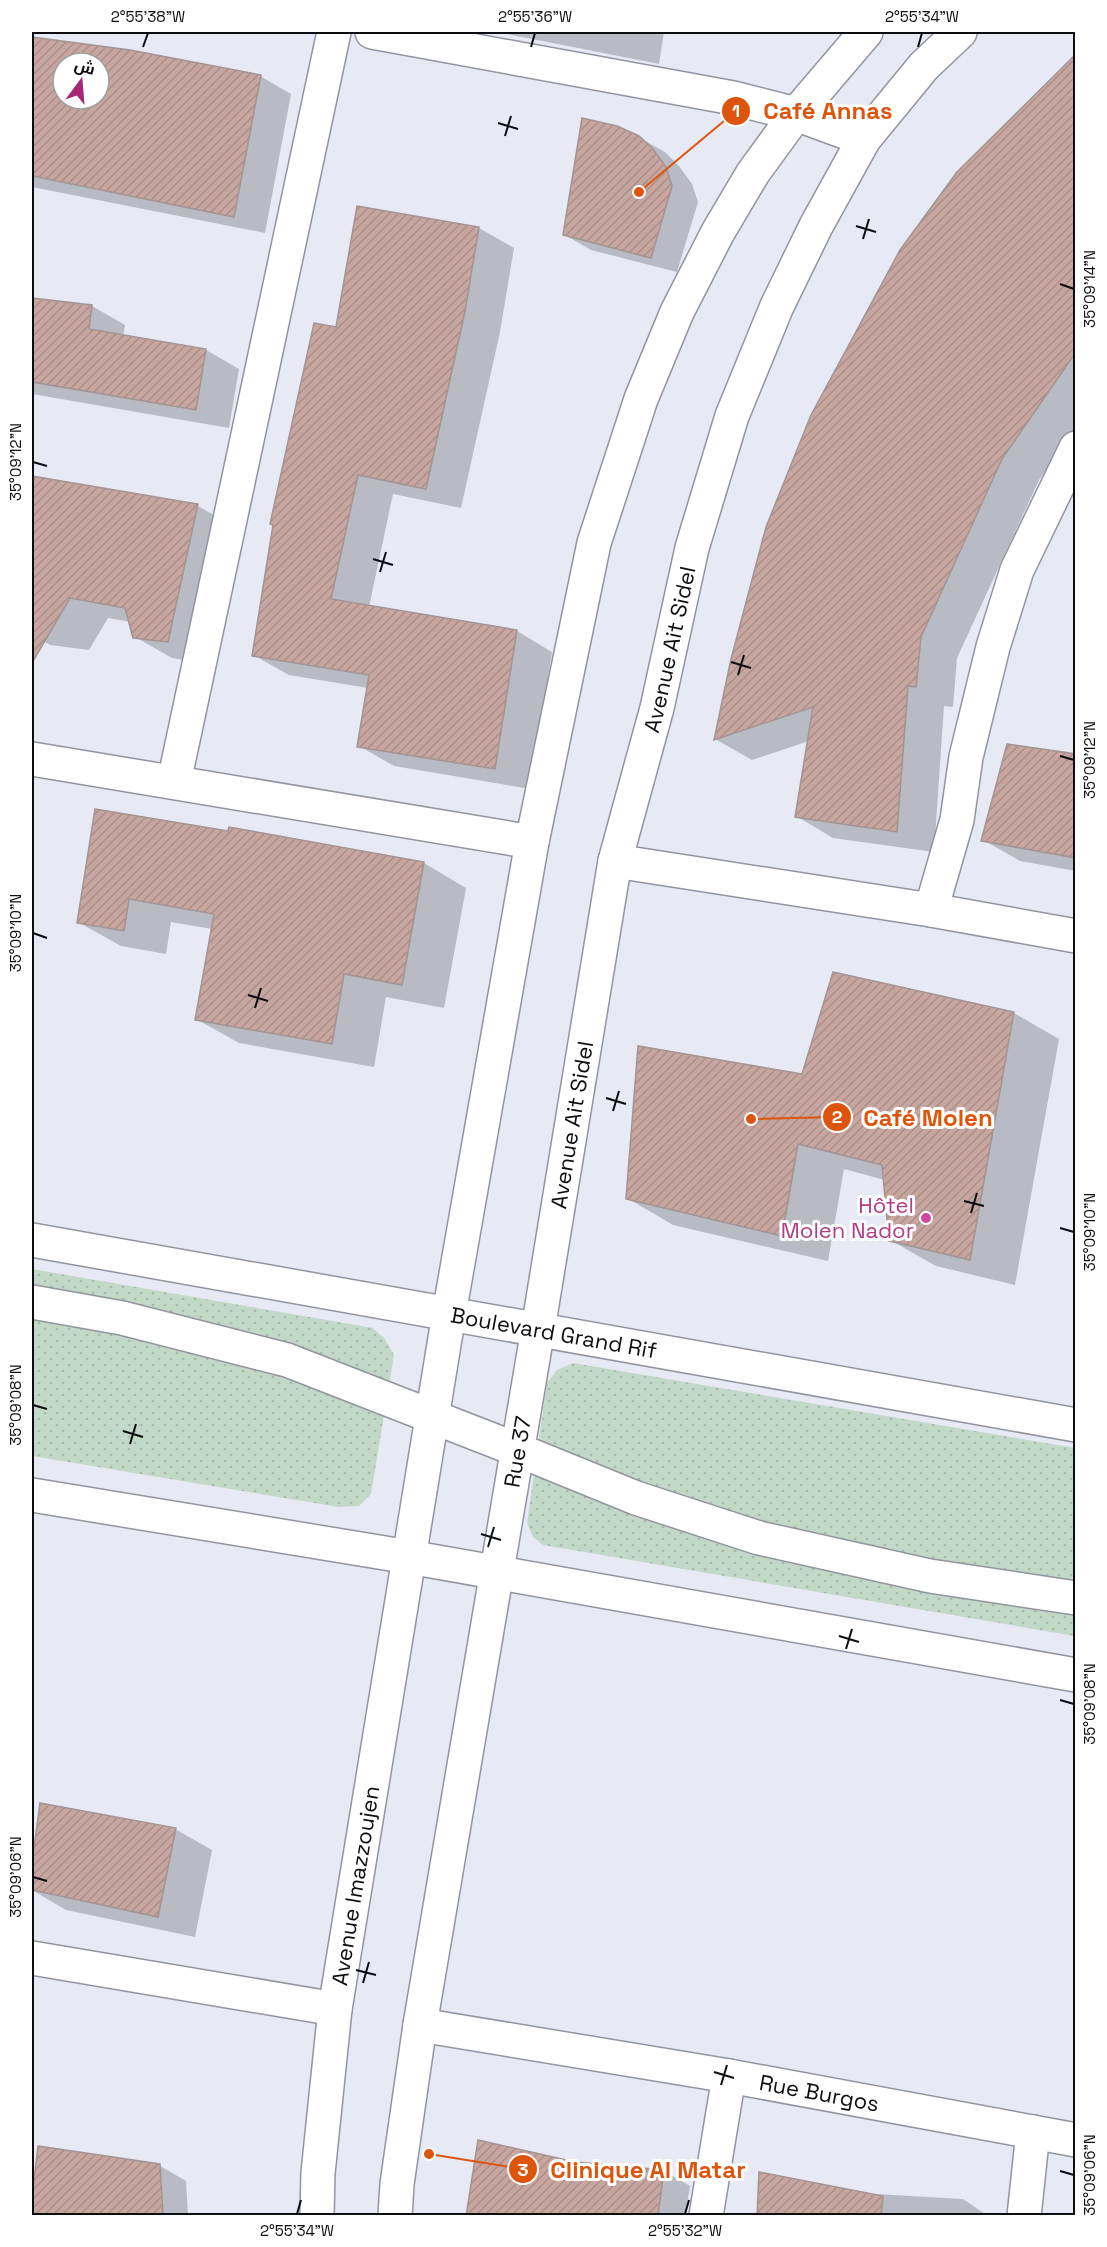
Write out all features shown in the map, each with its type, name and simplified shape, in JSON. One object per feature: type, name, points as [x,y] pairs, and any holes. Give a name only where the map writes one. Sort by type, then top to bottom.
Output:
[{"type":"street","points":[[174,782],[333,32]]},
{"type":"street","points":[[372,32],[733,98],[796,114],[864,139]]},
{"type":"street","points":[[409,1557],[532,842],[594,543],[641,399],[677,312],[718,232],[753,173],[796,114],[866,32]]},
{"type":"street","name":"Avenue Ait Sidel","points":[[538,1329],[615,861],[657,708],[692,548],[732,416],[777,306],[816,226],[864,139],[924,66],[960,32]]},
{"type":"street","points":[[931,910],[957,820],[966,757],[993,647],[1017,570],[1076,448]]},
{"type":"street","points":[[32,759],[532,842]]},
{"type":"street","points":[[615,861],[931,910],[1076,936]]},
{"type":"street","name":"Boulevard Grand Rif","points":[[32,1240],[1076,1425]]},
{"type":"street","points":[[32,1302],[122,1318],[287,1360],[519,1449],[636,1498],[759,1538],[930,1576],[1076,1598]]},
{"type":"street","name":"Rue 37","points":[[498,1574],[538,1329]]},
{"type":"street","points":[[32,1495],[409,1557],[1076,1675]]},
{"type":"street","name":"Avenue Imazzoujen","points":[[317,2216],[318,2173],[335,2009],[409,1557]]},
{"type":"street","points":[[395,2216],[397,2184],[420,2025],[498,1574]]},
{"type":"street","points":[[32,1958],[335,2009]]},
{"type":"street","name":"Rue Burgos","points":[[420,2025],[729,2076],[1076,2140]]},
{"type":"street","points":[[706,2216],[729,2076]]},
{"type":"street","points":[[1024,2216],[1033,2132]]},
{"type":"green space","points":[[32,1269],[373,1328],[384,1338],[394,1355],[371,1494],[359,1506],[339,1507],[32,1456]]},
{"type":"green space","points":[[573,1363],[1075,1448],[1075,1636],[543,1545],[533,1537],[527,1523],[547,1383],[557,1370]]},
{"type":"building","points":[[32,37],[130,50],[261,75],[234,217],[32,176]]},
{"type":"building","points":[[1076,54],[1076,352],[1002,459],[921,637],[916,687],[908,686],[897,832],[795,817],[813,707],[714,740],[731,659],[766,527],[811,415],[900,250],[957,172]]},
{"type":"building","points":[[582,118],[617,126],[639,136],[653,149],[666,167],[672,186],[651,258],[563,235]]},
{"type":"building","points":[[357,206],[479,227],[465,311],[426,489],[358,475],[331,599],[517,630],[495,769],[357,747],[369,675],[252,656],[273,525],[270,524],[314,323],[336,327]]},
{"type":"building","points":[[32,298],[92,305],[89,329],[206,349],[196,410],[32,382]]},
{"type":"building","points":[[32,476],[198,504],[168,642],[133,638],[125,608],[70,598],[32,663]]},
{"type":"building","points":[[1007,744],[1076,754],[1076,858],[981,841]]},
{"type":"building","points":[[95,809],[228,831],[229,827],[424,862],[402,985],[344,974],[332,1044],[195,1020],[214,914],[129,899],[124,931],[77,923]]},
{"type":"building","points":[[833,972],[1014,1012],[970,1260],[889,1241],[882,1165],[798,1144],[782,1236],[626,1199],[638,1046],[802,1074]]},
{"type":"building","points":[[40,1803],[176,1828],[158,1917],[32,1890],[32,1863]]},
{"type":"building","points":[[478,2140],[575,2162],[664,2170],[658,2216],[466,2216]]},
{"type":"building","points":[[38,2146],[160,2164],[163,2216],[32,2216]]},
{"type":"building","points":[[759,2172],[883,2196],[881,2216],[757,2216]]},
{"type":"place","name":"Café Annas","points":[[639,192]]},
{"type":"place","name":"Café Molen","points":[[751,1119]]},
{"type":"place","name":"Hôtel Molen Nador","points":[[926,1218]]},
{"type":"place","name":"Clinique Al Matar","points":[[429,2154]]}]
